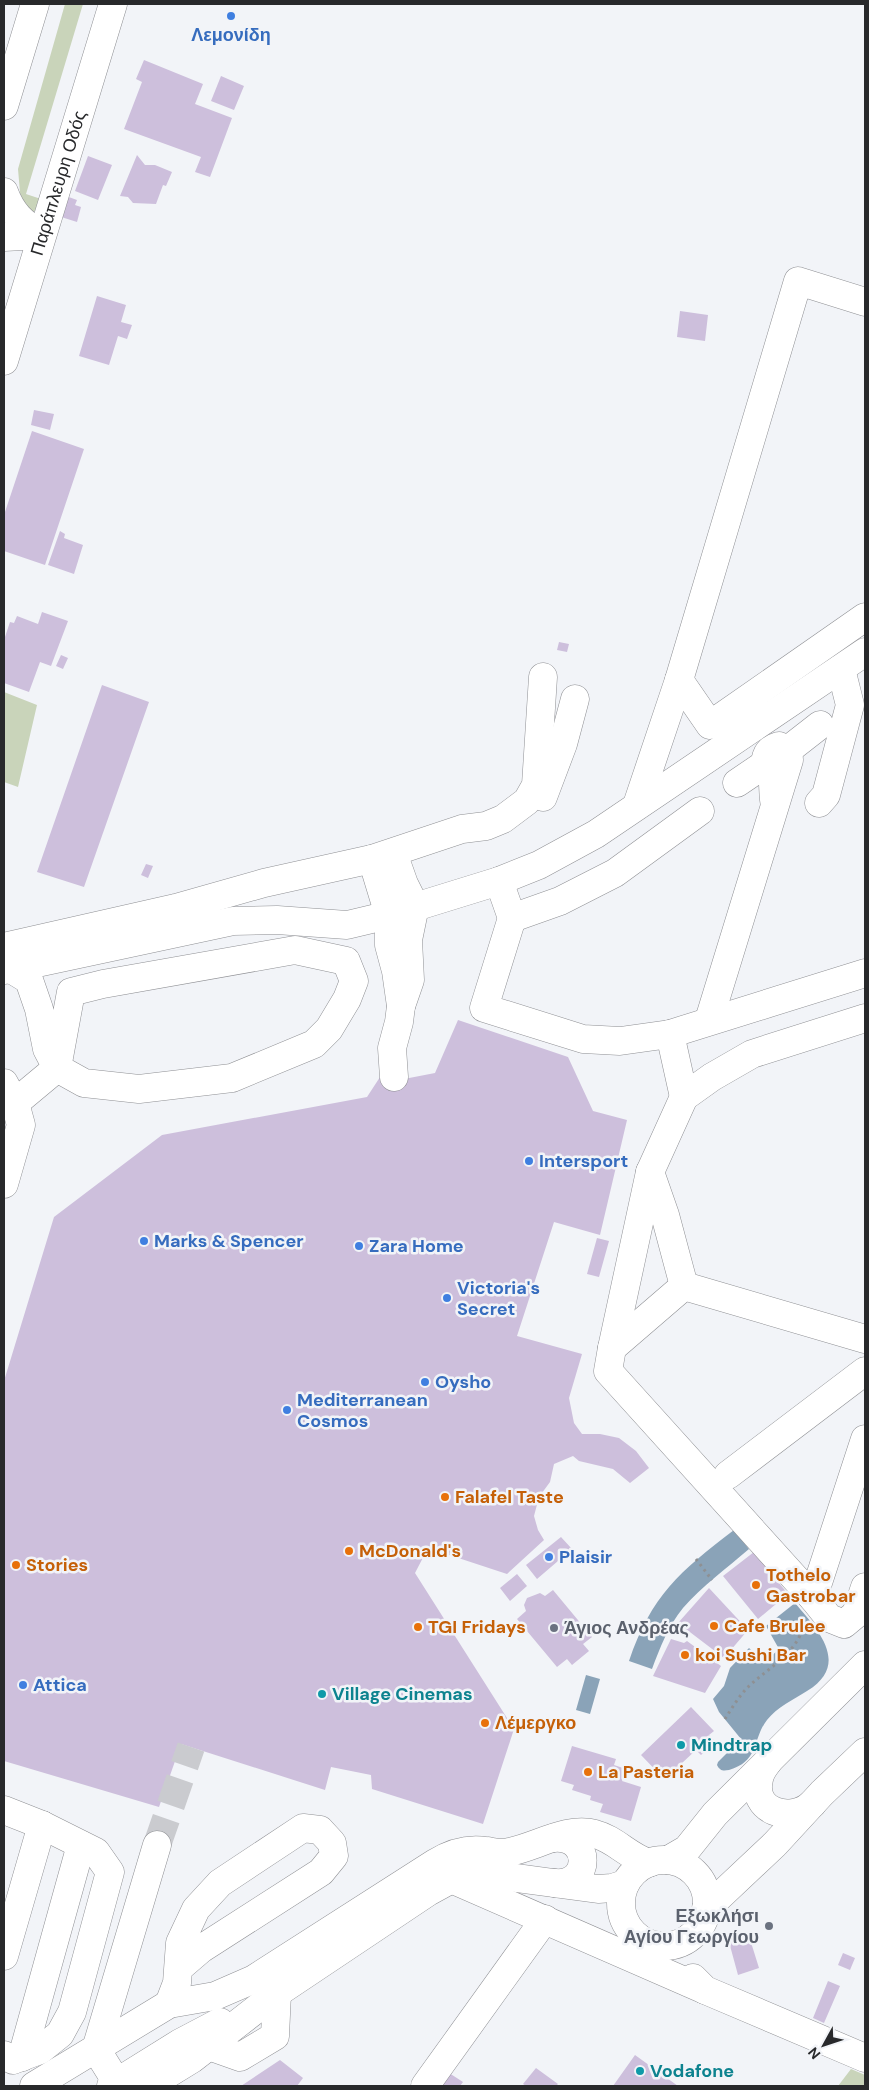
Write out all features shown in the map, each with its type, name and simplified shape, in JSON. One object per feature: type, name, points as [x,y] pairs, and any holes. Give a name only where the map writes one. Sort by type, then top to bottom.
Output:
[{"type":"main road","points":[[4,106],[36,4]]},
{"type":"main road","name":"Παράπλευρη Οδός","points":[[4,361],[113,4]]},
{"type":"main road","points":[[4,192],[10,208],[25,224],[41,235]]},
{"type":"main road","points":[[4,237],[41,235]]},
{"type":"main road","points":[[637,805],[679,680],[798,282],[865,302]]},
{"type":"main road","points":[[679,680],[710,725],[865,617]]},
{"type":"main road","points":[[6,962],[49,960],[233,921],[277,920],[347,925],[389,915],[499,881],[539,865],[596,834],[769,715],[800,697],[865,652]]},
{"type":"main road","points":[[800,697],[817,695],[833,704],[837,720],[817,792],[819,803],[826,795],[850,705],[841,669]]},
{"type":"main road","points":[[486,826],[503,819],[527,800],[536,785],[543,677]]},
{"type":"main road","points":[[6,962],[166,910],[264,884],[383,856],[462,829],[520,821],[530,813],[544,795],[563,744],[575,699]]},
{"type":"main road","points":[[737,783],[820,725]]},
{"type":"main road","points":[[709,1020],[789,760],[776,757]]},
{"type":"main road","points":[[512,918],[560,901],[615,873],[700,811]]},
{"type":"main road","points":[[383,856],[404,884],[415,906],[408,940],[410,980],[401,1006]]},
{"type":"main road","points":[[383,856],[389,915],[389,945],[396,971],[401,1006],[400,1022],[392,1048],[394,1077]]},
{"type":"main road","points":[[499,881],[512,918],[484,1008],[583,1039],[620,1041],[670,1034],[709,1020],[865,973]]},
{"type":"main road","points":[[6,962],[29,980],[39,1009],[47,1049],[57,1068],[84,1083],[139,1089],[232,1078],[314,1044],[329,1029],[347,999],[354,981],[346,961],[294,950],[72,992],[57,1068],[9,1101],[6,1174]]},
{"type":"main road","points":[[49,960],[42,980],[57,1068]]},
{"type":"main road","points":[[865,1018],[752,1054],[712,1077],[684,1097],[650,1172],[608,1371],[809,1610],[844,1624],[856,1614],[865,1587]]},
{"type":"main road","points":[[670,1034],[684,1097]]},
{"type":"main road","points":[[650,1172],[665,1215],[684,1286]]},
{"type":"main road","points":[[684,1286],[865,1340]]},
{"type":"main road","points":[[612,1348],[684,1286]]},
{"type":"main road","points":[[728,1475],[865,1371]]},
{"type":"main road","points":[[809,1610],[865,1439]]},
{"type":"main road","points":[[696,1446],[728,1475],[753,1512]]},
{"type":"main road","points":[[555,1883],[598,1889],[643,1871],[686,1849],[702,1828],[768,1760],[865,1665]]},
{"type":"main road","points":[[661,1945],[682,1941],[813,1803],[865,1752]]},
{"type":"main road","points":[[768,1760],[758,1780],[758,1790],[762,1800],[769,1808],[778,1813],[788,1815],[799,1813],[813,1803]]},
{"type":"main road","points":[[4,1811],[42,1825],[96,1852],[110,1872],[75,2003],[60,2034],[40,2050],[13,2056]]},
{"type":"main road","points":[[4,1956],[42,1825]]},
{"type":"main road","points":[[34,2086],[128,2029],[175,1985],[201,1949],[321,1872],[334,1856],[332,1843],[320,1830],[304,1828],[220,1883],[196,1909],[180,1943],[175,1985]]},
{"type":"main road","points":[[175,1985],[215,1996],[254,1979],[446,1856],[466,1850],[500,1854],[580,1832],[640,1846],[661,1848],[679,1841],[702,1828]]},
{"type":"main road","points":[[701,1986],[694,1965],[706,1896],[698,1877],[693,1854],[702,1828]]},
{"type":"main road","points":[[156,1845],[96,2049],[116,2085],[151,2077],[192,2059],[277,1993],[428,1892],[451,1879],[472,1872],[562,1884],[575,1878],[582,1865],[583,1858],[580,1850],[570,1840],[554,1838]]},
{"type":"main road","points":[[605,1838],[632,1856],[643,1871]]},
{"type":"main road","points":[[13,2056],[81,1845]]},
{"type":"main road","points":[[701,1986],[681,1962],[661,1945],[643,1940],[635,1934],[627,1923],[621,1908],[622,1893],[643,1871],[681,1864],[698,1877],[724,1878],[752,1866]]},
{"type":"main road","points":[[506,1876],[613,1913],[627,1923]]},
{"type":"main road","points":[[451,1879],[865,2058]]},
{"type":"main road","points":[[196,1909],[196,1926],[204,1936],[215,1941]]},
{"type":"main road","points":[[425,2086],[544,1919]]},
{"type":"main road","points":[[151,2077],[180,2043],[277,1993]]},
{"type":"main road","points":[[128,2029],[151,2077]]},
{"type":"path","points":[[696,1559],[712,1580]]},
{"type":"path","points":[[725,1718],[746,1689],[794,1647],[809,1610]]},
{"type":"path","points":[[644,1622],[665,1636]]},
{"type":"green space","points":[[65,4],[83,4],[26,194],[41,199],[34,212],[21,204],[18,169]]},
{"type":"green space","points":[[4,692],[37,705],[18,787],[4,782]]},
{"type":"green space","points":[[851,2069],[865,2075],[865,2086],[838,2086]]},
{"type":"water","points":[[734,1530],[749,1549],[706,1585],[683,1608],[661,1645],[652,1669],[629,1661],[647,1619],[670,1586],[683,1572]]},
{"type":"water","points":[[795,1603],[821,1636],[829,1658],[827,1670],[820,1681],[771,1715],[762,1727],[754,1749],[746,1761],[729,1770],[722,1770],[717,1765],[718,1762],[741,1739],[719,1712],[713,1699],[724,1686],[730,1668],[749,1648],[765,1662],[779,1649],[766,1626]]},
{"type":"water","points":[[586,1675],[600,1679],[590,1714],[576,1710]]},
{"type":"building","points":[[144,60],[203,84],[195,104],[232,118],[210,177],[195,172],[201,157],[124,129],[142,82],[136,79]]},
{"type":"building","points":[[221,76],[244,86],[234,110],[211,101]]},
{"type":"building","points":[[137,155],[145,165],[155,165],[172,172],[166,186],[163,185],[156,204],[133,203],[128,197],[120,196]]},
{"type":"building","points":[[88,156],[112,165],[98,200],[75,191]]},
{"type":"building","points":[[66,196],[77,200],[75,205],[81,207],[77,222],[58,216]]},
{"type":"building","points":[[97,296],[126,305],[121,322],[132,325],[127,339],[118,336],[109,365],[79,356]]},
{"type":"building","points":[[680,311],[708,315],[705,341],[677,337]]},
{"type":"building","points":[[34,410],[54,414],[50,430],[31,425]]},
{"type":"building","points":[[32,431],[84,449],[45,565],[4,551],[4,515]]},
{"type":"building","points":[[60,531],[65,534],[64,538],[83,545],[74,574],[48,565]]},
{"type":"building","points":[[42,612],[68,621],[51,666],[40,662],[29,692],[4,683],[4,640],[10,622],[14,623],[17,616],[38,624]]},
{"type":"building","points":[[559,642],[569,644],[567,652],[557,650]]},
{"type":"building","points":[[61,655],[68,658],[63,669],[56,666]]},
{"type":"building","points":[[102,685],[149,702],[84,887],[37,872]]},
{"type":"building","points":[[146,864],[153,866],[148,878],[141,875]]},
{"type":"building","name":"Mediterranean Cosmos","points":[[458,1020],[568,1057],[593,1111],[627,1120],[600,1235],[554,1222],[517,1336],[582,1354],[569,1398],[574,1423],[582,1434],[600,1434],[619,1438],[636,1451],[649,1468],[630,1483],[613,1469],[579,1461],[573,1456],[554,1464],[550,1482],[539,1497],[534,1516],[538,1530],[544,1540],[507,1574],[428,1548],[415,1573],[514,1729],[483,1824],[372,1789],[371,1775],[331,1767],[325,1790],[181,1744],[159,1807],[4,1761],[4,1381],[54,1217],[162,1135],[367,1097],[382,1074],[404,1079],[435,1073]]},
{"type":"building","points":[[597,1238],[609,1241],[599,1277],[587,1274]]},
{"type":"building","name":"Plaisir","points":[[561,1537],[572,1549],[537,1579],[526,1565]]},
{"type":"building","name":"Tothelo Gastrobar","points":[[754,1552],[788,1594],[758,1619],[723,1576]]},
{"type":"building","points":[[517,1574],[527,1586],[510,1601],[500,1588]]},
{"type":"building","name":"Cafe Brulee","points":[[709,1588],[748,1630],[724,1658],[678,1623]]},
{"type":"building","name":"Άγιος Ανδρέας","points":[[553,1590],[592,1637],[583,1644],[589,1651],[572,1665],[567,1659],[557,1667],[517,1619],[526,1611],[524,1605],[527,1598],[540,1593],[545,1596]]},
{"type":"building","name":"koi Sushi Bar","points":[[671,1639],[684,1643],[687,1641],[721,1666],[705,1693],[653,1676]]},
{"type":"building","name":"Mindtrap","points":[[691,1707],[714,1731],[709,1735],[715,1741],[701,1755],[696,1750],[681,1764],[684,1767],[676,1775],[673,1772],[665,1780],[641,1755]]},
{"type":"building","points":[[572,1746],[616,1759],[614,1765],[626,1769],[622,1781],[641,1787],[631,1821],[600,1812],[603,1804],[590,1800],[591,1796],[572,1790],[574,1785],[561,1781]]},
{"type":"building","points":[[749,1936],[759,1968],[738,1975],[729,1942]]},
{"type":"building","points":[[843,1953],[855,1958],[850,1970],[838,1965]]},
{"type":"building","points":[[828,1981],[840,1986],[824,2023],[813,2018]]},
{"type":"building","name":"Vodafone","points":[[635,2055],[678,2086],[613,2086]]},
{"type":"building","points":[[280,2060],[303,2078],[297,2086],[241,2086]]},
{"type":"building","points":[[536,2068],[558,2084],[556,2086],[526,2086],[523,2084]]},
{"type":"building","points":[[446,2071],[463,2082],[460,2086],[436,2086]]},
{"type":"tunnel","points":[[157,1845],[191,1747]]},
{"type":"place","name":"Λεμονίδη","points":[[231,16]]},
{"type":"place","name":"Intersport","points":[[529,1161]]},
{"type":"place","name":"Marks & Spencer","points":[[144,1241]]},
{"type":"place","name":"Zara Home","points":[[359,1246]]},
{"type":"place","name":"Victoria's Secret","points":[[447,1298]]},
{"type":"place","name":"Oysho","points":[[425,1382]]},
{"type":"place","name":"Mediterranean Cosmos","points":[[287,1410]]},
{"type":"place","name":"Falafel Taste","points":[[445,1497]]},
{"type":"place","name":"McDonald's","points":[[349,1551]]},
{"type":"place","name":"Plaisir","points":[[549,1557]]},
{"type":"place","name":"Stories","points":[[16,1565]]},
{"type":"place","name":"Tothelo Gastrobar","points":[[756,1585]]},
{"type":"place","name":"Cafe Brulee","points":[[714,1626]]},
{"type":"place","name":"TGI Fridays","points":[[418,1627]]},
{"type":"place","name":"Άγιος Ανδρέας","points":[[554,1628]]},
{"type":"place","name":"koi Sushi Bar","points":[[685,1655]]},
{"type":"place","name":"Attica","points":[[23,1685]]},
{"type":"place","name":"Village Cinemas","points":[[322,1694]]},
{"type":"place","name":"Λέμεργκο","points":[[485,1723]]},
{"type":"place","name":"Mindtrap","points":[[681,1745]]},
{"type":"place","name":"La Pasteria","points":[[588,1772]]},
{"type":"place","name":"Εξωκλήσι Αγίου Γεωργίου","points":[[769,1926]]},
{"type":"place","name":"Vodafone","points":[[640,2071]]}]
